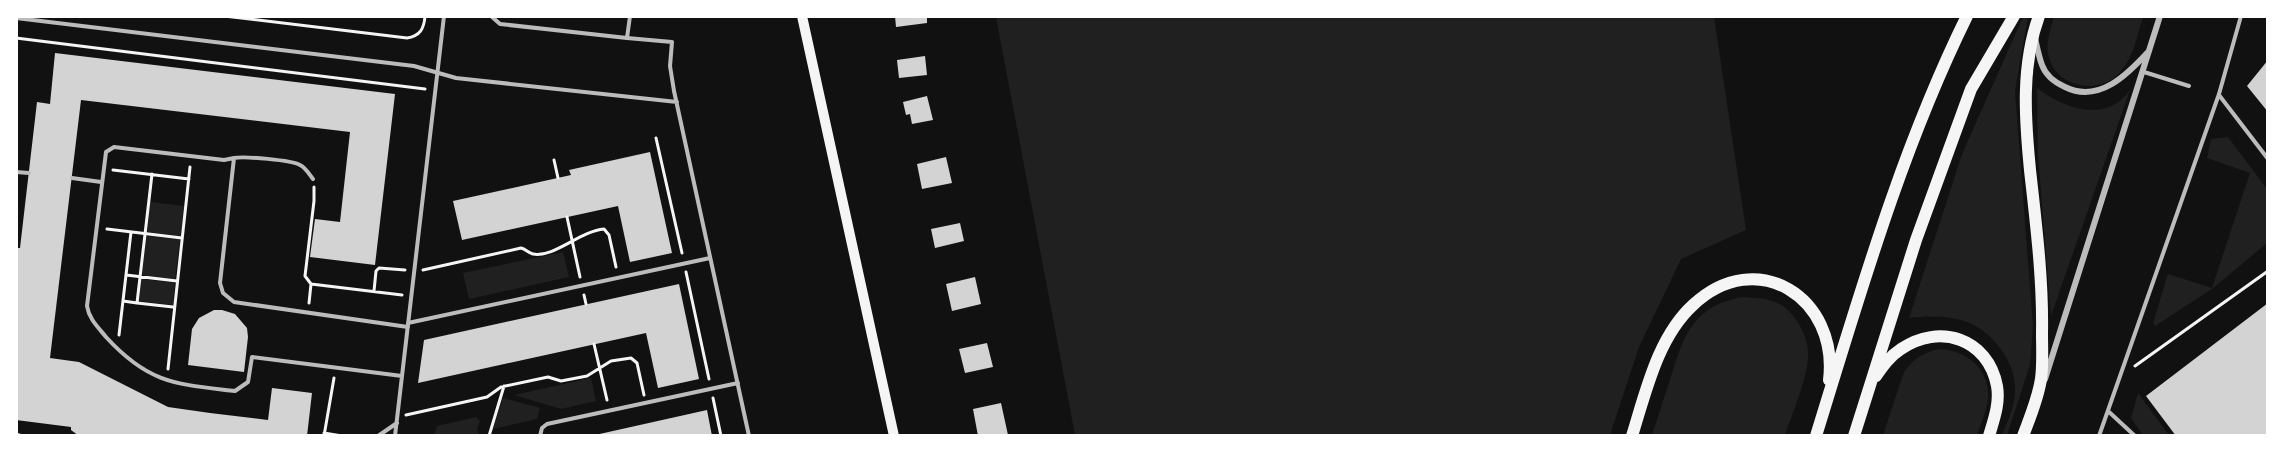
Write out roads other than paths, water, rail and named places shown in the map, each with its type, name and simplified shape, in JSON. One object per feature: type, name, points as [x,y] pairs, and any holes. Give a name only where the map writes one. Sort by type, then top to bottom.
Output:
[{"type":"main road","points":[[802,16],[894,435]]},
{"type":"main road","points":[[1816,435],[1897,179],[1949,53],[1967,16]]},
{"type":"main road","points":[[1854,435],[1916,240],[1971,89],[2014,16]]},
{"type":"main road","points":[[2023,435],[2037,401],[2041,378],[2043,295],[2026,124],[2026,90],[2034,32],[2039,16]]},
{"type":"main road","points":[[1632,435],[1646,392],[1670,333],[1686,312],[1707,293],[1740,279],[1756,278],[1792,290],[1816,317],[1825,336],[1829,352],[1830,371],[1826,402]]},
{"type":"main road","points":[[1870,384],[1888,360],[1902,349],[1930,337],[1958,338],[1973,346],[1984,357],[1997,386],[1998,403],[1989,435]]},
{"type":"street","points":[[2037,401],[2052,362],[2160,16]]},
{"type":"street","points":[[2034,32],[2042,67],[2055,82],[2074,92],[2091,93],[2110,85],[2131,70],[2151,48]]},
{"type":"lane","points":[[395,435],[444,16]]},
{"type":"lane","points":[[491,16],[500,24],[672,42],[670,66],[677,102],[749,435]]},
{"type":"lane","points":[[627,38],[630,16]]},
{"type":"lane","points":[[2099,435],[2219,94],[2241,16]]},
{"type":"lane","points":[[16,18],[403,65],[456,78],[677,102]]},
{"type":"lane","points":[[2144,72],[2189,86]]},
{"type":"lane","points":[[2219,94],[2268,159]]},
{"type":"lane","points":[[252,357],[248,382],[236,391],[168,382],[130,361],[94,323],[88,311],[106,152],[114,147],[224,160],[244,157],[296,163],[313,179]]},
{"type":"lane","points":[[234,158],[220,283],[223,293],[234,302],[408,325],[710,258]]},
{"type":"lane","points":[[16,172],[29,173]]},
{"type":"lane","points":[[72,178],[101,182]]},
{"type":"lane","points":[[246,356],[402,376]]},
{"type":"lane","points":[[540,435],[542,428],[547,424],[738,382]]},
{"type":"lane","points":[[2108,411],[2135,435]]},
{"type":"lane","points":[[378,435],[397,423]]}]
